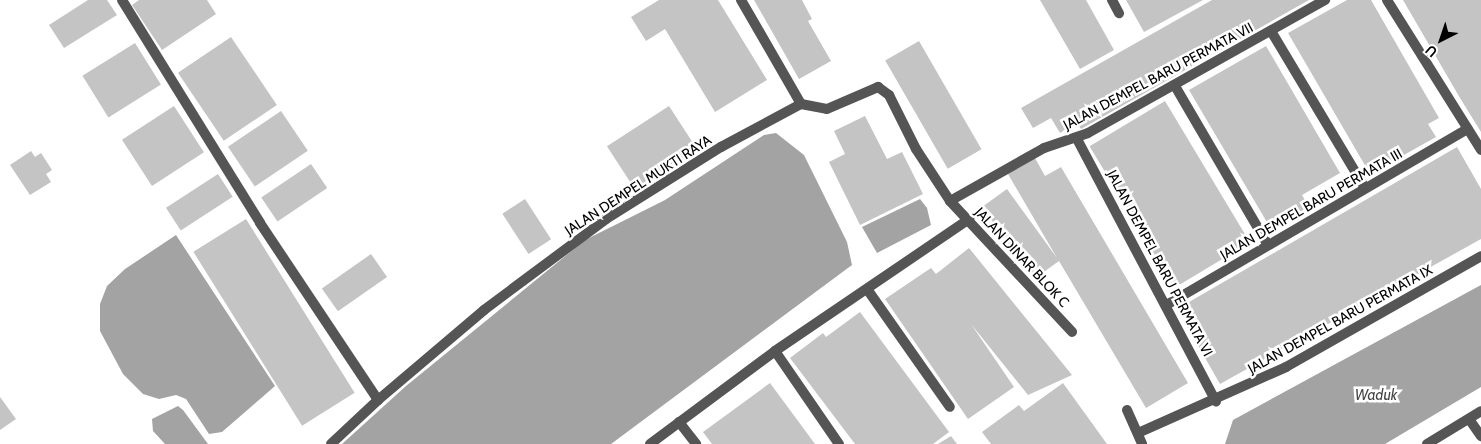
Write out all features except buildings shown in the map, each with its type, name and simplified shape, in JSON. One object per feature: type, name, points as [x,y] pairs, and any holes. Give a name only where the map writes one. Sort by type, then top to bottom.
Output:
[{"type":"street","points":[[122,0],[260,223],[378,400]]},
{"type":"street","points":[[741,0],[801,104],[827,109],[878,87],[885,89],[916,149],[950,201]]},
{"type":"street","points":[[1112,0],[1120,14]]},
{"type":"street","name":"JALAN DEMPEL BARU PERMATA VII","points":[[950,201],[1044,148],[1077,139],[1175,86],[1325,0]]},
{"type":"street","points":[[1387,0],[1480,145]]},
{"type":"street","points":[[1271,31],[1365,188]]},
{"type":"street","points":[[1175,86],[1268,245]]},
{"type":"street","name":"JALAN DEMPEL MUKTI RAYA","points":[[331,444],[378,400],[528,275],[606,219],[720,147],[801,104]]},
{"type":"street","name":"JALAN DEMPEL BARU PERMATA III","points":[[1168,304],[1468,129]]},
{"type":"street","name":"JALAN DEMPEL BARU PERMATA VI","points":[[1077,139],[1168,304],[1216,401]]},
{"type":"street","name":"JALAN DINAR BLOK C","points":[[950,201],[1072,332]]},
{"type":"street","points":[[650,444],[775,351],[951,230],[969,220]]},
{"type":"street","name":"JALAN DEMPEL BARU PERMATA IX","points":[[1138,433],[1216,401],[1286,367],[1481,256]]},
{"type":"street","points":[[867,289],[950,407]]},
{"type":"street","points":[[775,351],[839,444]]},
{"type":"street","points":[[1127,410],[1142,444]]},
{"type":"street","points":[[1427,444],[1481,411]]},
{"type":"street","points":[[1469,419],[1481,436]]},
{"type":"street","points":[[679,422],[696,444]]},
{"type":"water","points":[[776,133],[804,155],[847,242],[852,265],[611,444],[342,444],[406,386],[585,240],[665,200],[764,135]]},
{"type":"water","points":[[920,199],[927,208],[931,225],[877,253],[862,227]]},
{"type":"water","points":[[176,235],[275,386],[222,432],[209,434],[186,399],[176,395],[159,399],[143,394],[123,374],[100,331],[100,304],[107,286],[125,269]]},
{"type":"water","name":"Waduk","points":[[1481,285],[1481,387],[1385,444],[1225,444],[1233,420]]},
{"type":"water","points":[[178,406],[208,444],[165,444],[153,431],[152,419]]}]
